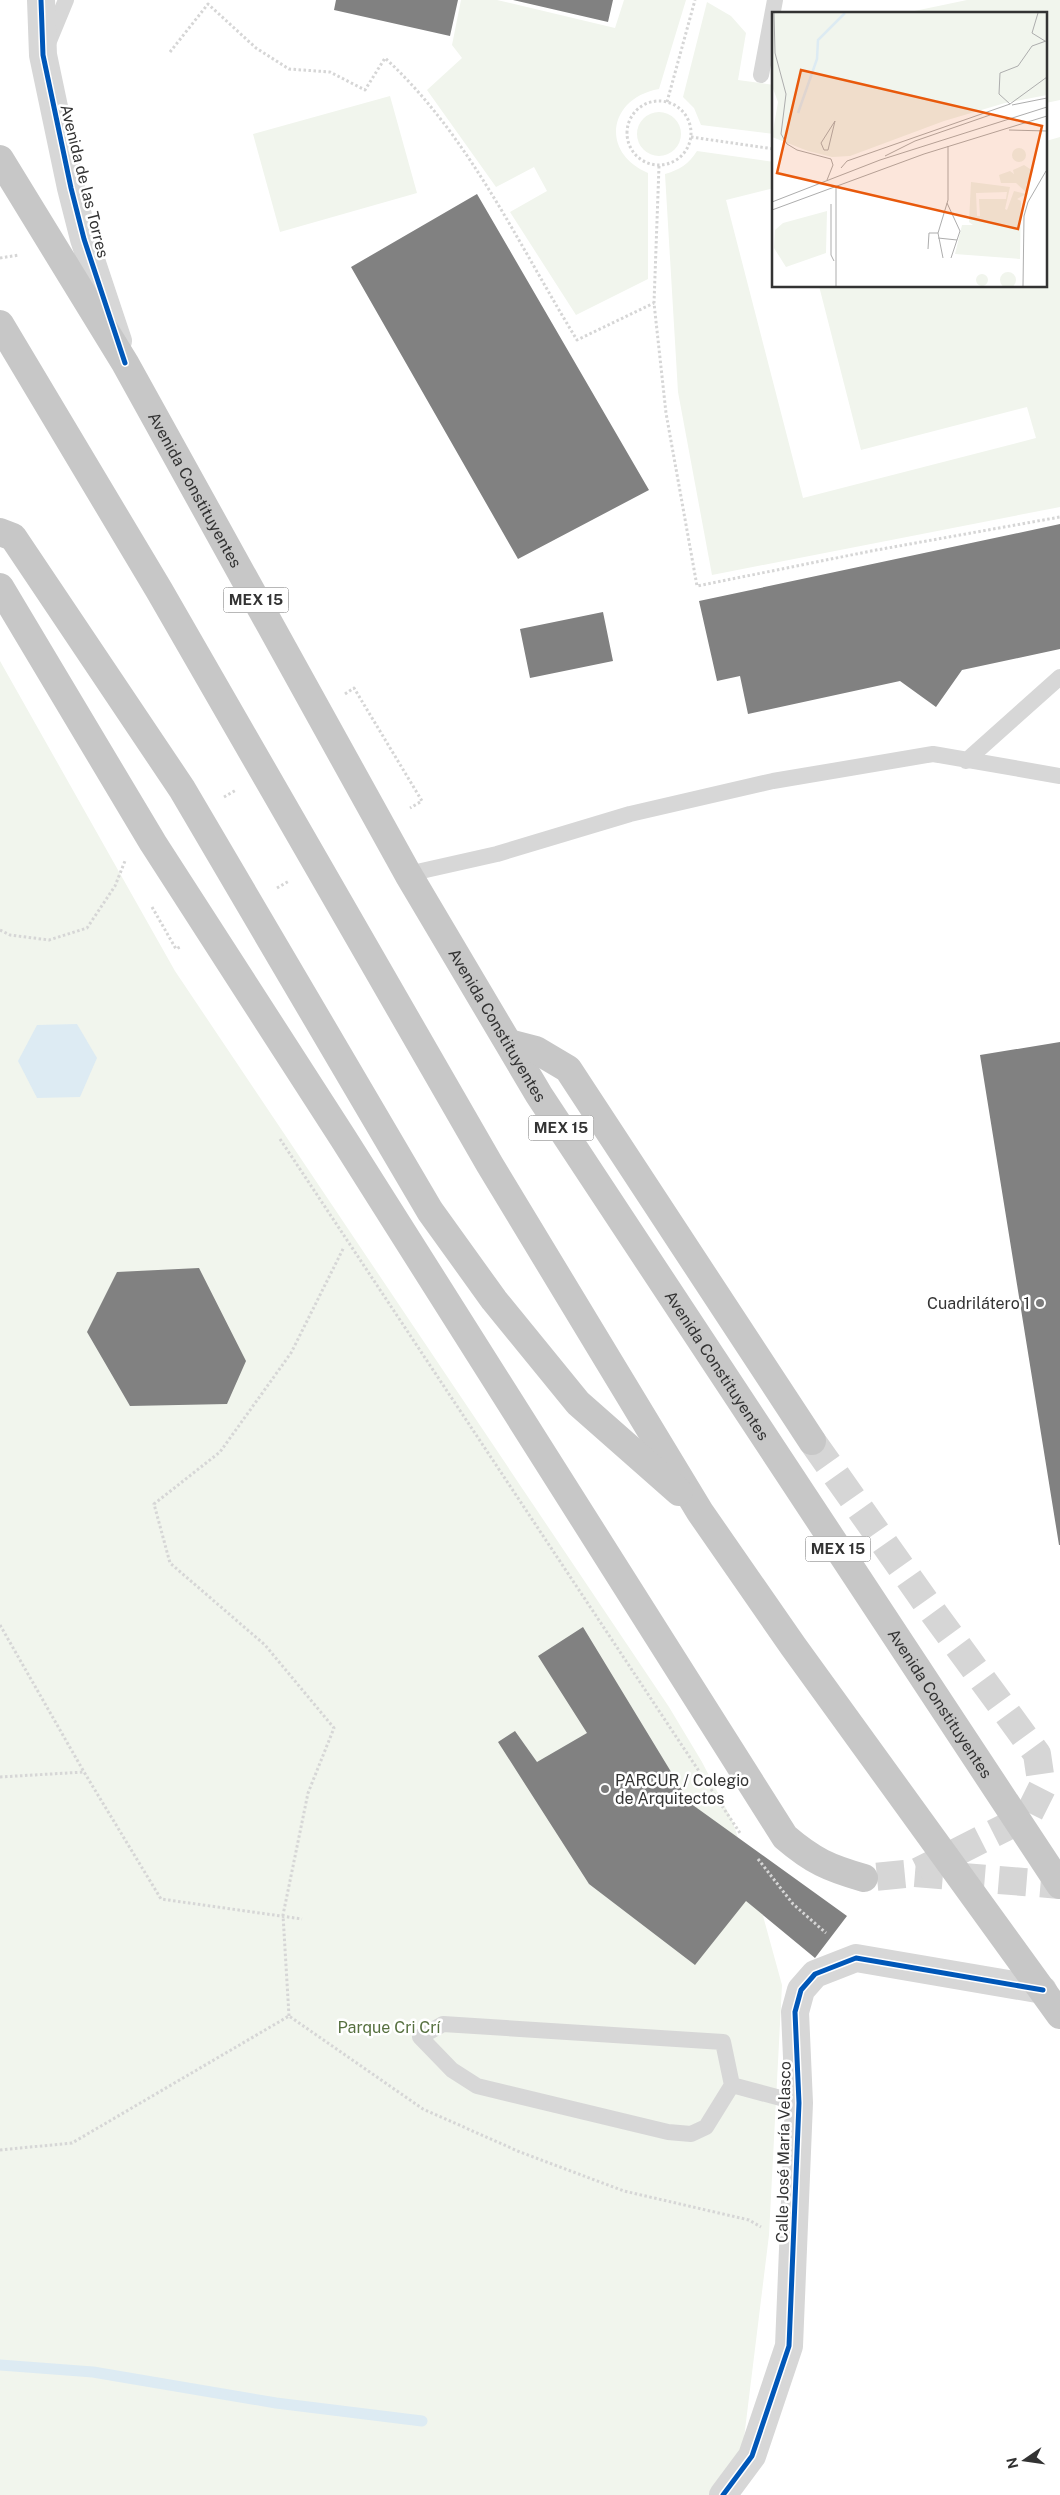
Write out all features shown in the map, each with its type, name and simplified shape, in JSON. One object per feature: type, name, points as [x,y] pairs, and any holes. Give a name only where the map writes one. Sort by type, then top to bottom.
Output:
[{"type":"highway","name":"Avenida Constituyentes","points":[[0,159],[125,363],[408,874],[509,1043],[616,1213],[1060,1884]]},
{"type":"highway","points":[[0,324],[160,590],[490,1165],[700,1512],[793,1646],[1060,2015]]},
{"type":"highway","points":[[0,532],[13,537],[182,789],[430,1211],[482,1284],[578,1402],[700,1512]]},
{"type":"highway","points":[[0,587],[153,844],[343,1138],[785,1837],[808,1856],[822,1864],[864,1878]]},
{"type":"highway","points":[[509,1043],[536,1050],[568,1069],[812,1440]]},
{"type":"street","name":"Avenida de las Torres","points":[[41,0],[44,55],[84,239],[125,363]]},
{"type":"street","points":[[856,1958],[1043,1990]]},
{"type":"street","name":"Calle José María Velasco","points":[[723,2495],[752,2456],[789,2346],[799,2103],[795,2012],[802,1990],[815,1974],[856,1958]]},
{"type":"lane","points":[[44,55],[66,0]]},
{"type":"lane","points":[[761,75],[772,16]]},
{"type":"lane","points":[[966,761],[1060,677]]},
{"type":"lane","points":[[408,874],[497,854],[630,814],[773,782],[933,754],[1060,776]]},
{"type":"lane","points":[[444,2024],[724,2042],[732,2085],[706,2127],[691,2134],[668,2132],[476,2086],[452,2070],[420,2037],[444,2024]]},
{"type":"lane","points":[[732,2085],[799,2103]]},
{"type":"path","points":[[666,102],[695,0]]},
{"type":"path","points":[[170,52],[209,2],[256,48],[289,69],[330,72],[365,90],[385,58],[414,84],[493,196],[577,340],[654,303]]},
{"type":"path","points":[[666,102],[676,106],[688,119],[691,137],[689,146],[677,160],[659,166],[648,164],[631,150],[627,129],[630,118],[636,110],[646,104],[666,102]]},
{"type":"path","points":[[691,137],[772,149]]},
{"type":"path","points":[[659,166],[654,303],[666,413],[697,586],[871,551],[1060,517]]},
{"type":"path","points":[[0,258],[5,258]]},
{"type":"path","points":[[354,688],[422,801]]},
{"type":"path","points":[[0,930],[10,936],[49,940],[87,928],[115,886],[125,861]]},
{"type":"path","points":[[280,1139],[742,1836]]},
{"type":"path","points":[[289,2016],[282,1915],[308,1793],[334,1728],[265,1645],[170,1563],[154,1504],[220,1452],[291,1353],[344,1247]]},
{"type":"path","points":[[0,1625],[84,1772],[160,1899],[302,1919]]},
{"type":"path","points":[[0,1777],[84,1772]]},
{"type":"path","points":[[752,1851],[767,1873],[794,1904],[856,1958]]},
{"type":"path","points":[[0,2150],[72,2143],[289,2016]]},
{"type":"path","points":[[289,2016],[423,2109],[520,2152],[624,2191],[749,2220],[793,2246]]},
{"type":"green space","points":[[461,0],[497,0],[615,28],[624,0],[686,0],[659,89],[642,94],[629,103],[620,114],[616,127],[617,140],[622,153],[633,164],[648,173],[648,279],[576,315],[510,212],[547,191],[534,167],[496,187],[427,90],[462,58],[452,45]]},
{"type":"green space","points":[[967,0],[1060,0],[1060,100],[1048,103],[1048,12],[910,12]]},
{"type":"green space","points":[[707,2],[731,16],[746,33],[738,80],[772,85],[772,134],[701,125],[694,108],[683,97]]},
{"type":"green space","points":[[390,96],[417,193],[280,232],[253,134]]},
{"type":"green space","points":[[659,112],[671,116],[677,122],[681,134],[677,146],[671,152],[659,156],[647,152],[641,146],[637,134],[641,122],[647,116]]},
{"type":"green space","points":[[1060,137],[1060,507],[712,575],[678,392],[665,174],[683,166],[691,160],[697,151],[772,162],[772,188],[726,200],[803,498],[1036,438],[1027,407],[861,450],[820,288],[1048,288],[1048,140]]},
{"type":"green space","name":"Parque Cri Crí","points":[[0,661],[175,971],[669,1707],[702,1762],[732,1820],[757,1894],[782,1985],[769,2235],[737,2495],[0,2495]]},
{"type":"shaded area","points":[[77,1024],[97,1058],[80,1097],[37,1098],[18,1061],[37,1025]]},
{"type":"building","points":[[336,0],[458,0],[450,36],[334,10]]},
{"type":"building","points":[[513,0],[613,0],[608,22]]},
{"type":"building","points":[[477,194],[649,490],[518,559],[351,267]]},
{"type":"building","points":[[1060,524],[1060,649],[962,670],[936,707],[900,681],[748,714],[740,676],[717,681],[699,601]]},
{"type":"building","points":[[603,612],[613,661],[530,678],[520,629]]},
{"type":"building","name":"Cuadrilátero 1","points":[[1060,1042],[1060,1545],[1059,1545],[980,1055]]},
{"type":"building","points":[[199,1268],[246,1361],[227,1404],[130,1406],[87,1332],[117,1272]]},
{"type":"building","name":"PARCUR / Colegio de Arquitectos","points":[[583,1627],[690,1803],[847,1916],[815,1958],[746,1901],[695,1965],[589,1884],[498,1742],[515,1731],[537,1762],[587,1733],[538,1656]]},
{"type":"waterway","points":[[0,2365],[93,2372],[276,2403],[422,2421]]},
{"type":"tunnel","points":[[812,1441],[927,1604],[1037,1754],[1042,1788],[1028,1816],[915,1873],[864,1878]]},
{"type":"tunnel","points":[[915,1873],[1060,1885]]},
{"type":"cycle path","points":[[41,0],[43,55],[71,188],[84,239],[125,363]]},
{"type":"cycle path","points":[[723,2495],[752,2456],[789,2346],[799,2103],[795,2012],[801,1990],[815,1974],[856,1958],[1043,1990]]},
{"type":"place","name":"Cuadrilátero 1","points":[[1040,1303]]},
{"type":"place","name":"PARCUR / Colegio de Arquitectos","points":[[605,1789]]}]
